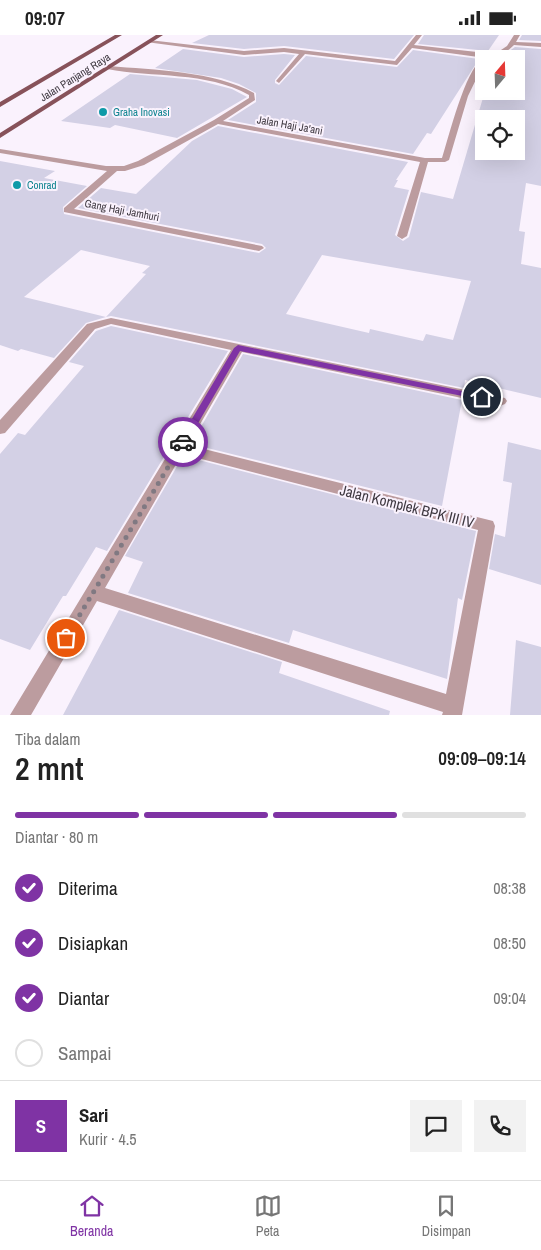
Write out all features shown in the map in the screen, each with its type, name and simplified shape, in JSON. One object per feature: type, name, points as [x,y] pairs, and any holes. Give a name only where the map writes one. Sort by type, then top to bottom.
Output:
[{"type":"main road","name":"Jalan Panjang Raya","points":[[0,105],[119,35]]},
{"type":"main road","name":"Jalan Panjang Raya","points":[[0,136],[160,35]]},
{"type":"street","points":[[149,42],[244,53],[277,50],[397,63],[419,35]]},
{"type":"street","name":"Jalan Haji Ja'ani","points":[[506,50],[513,43],[517,35]]},
{"type":"street","points":[[513,43],[541,45]]},
{"type":"street","points":[[411,46],[475,54]]},
{"type":"street","points":[[279,81],[303,53],[301,52]]},
{"type":"street","name":"Jalan Haji Ja'ani","points":[[109,68],[210,80],[246,89],[252,94],[253,99],[217,122]]},
{"type":"street","name":"Jalan Haji Ja'ani","points":[[217,122],[425,160],[445,159],[465,96],[475,74]]},
{"type":"street","points":[[0,151],[114,169],[125,169],[142,163],[217,122]]},
{"type":"street","points":[[402,236],[425,160]]},
{"type":"street","name":"Gang Haji Jamhuri","points":[[114,169],[67,210],[259,248]]},
{"type":"street","points":[[0,429],[91,326],[102,321],[111,321],[500,401]]},
{"type":"street","points":[[20,715],[238,348]]},
{"type":"street","name":"Jalan Komplek BPK III IV","points":[[94,592],[453,711],[487,526],[179,448]]},
{"type":"building","points":[[209,35],[414,35],[394,59],[284,46],[244,49],[192,43]]},
{"type":"building","points":[[424,35],[499,35],[489,50],[418,44]]},
{"type":"building","points":[[522,35],[541,35],[541,41],[519,40]]},
{"type":"building","points":[[515,47],[541,49],[541,186],[526,183],[519,231],[525,232],[521,264],[541,268],[541,398],[465,380],[464,388],[111,316],[86,323],[54,358],[21,349],[18,351],[0,345],[0,161],[55,171],[44,178],[87,186],[63,207],[64,214],[259,253],[266,248],[262,244],[78,208],[101,188],[136,194],[192,141],[218,126],[408,162],[396,180],[398,180],[394,187],[409,190],[395,235],[403,241],[409,237],[421,192],[453,199],[475,125],[475,160],[525,160],[525,110],[479,110],[482,100],[525,100],[525,50],[511,50]],"holes":[[[81,250],[150,266],[142,273],[146,274],[106,317],[24,297]],[[322,255],[471,281],[453,340],[426,334],[423,341],[370,329],[369,333],[286,314]]]},
{"type":"building","points":[[183,49],[244,57],[295,55],[275,80],[275,83],[279,85],[306,56],[397,67],[413,50],[475,58],[475,65],[431,134],[427,133],[413,154],[228,120],[256,102],[256,93],[239,84],[221,78],[155,68]]},
{"type":"building","points":[[130,74],[197,80],[232,89],[247,97],[177,138],[115,125],[110,128],[61,121]]},
{"type":"building","points":[[111,326],[228,351],[107,551],[96,547],[30,650],[0,639],[0,454],[18,433],[25,435],[84,366],[69,362],[96,331]]},
{"type":"building","points":[[243,354],[462,400],[442,506],[191,444]]},
{"type":"building","points":[[508,442],[541,450],[541,585],[489,569],[495,534],[505,537],[512,483],[503,481]]},
{"type":"building","points":[[183,456],[476,531],[462,600],[458,598],[447,679],[293,630],[289,643],[128,593],[143,562],[125,556]]},
{"type":"building","points":[[119,610],[282,662],[279,673],[390,711],[389,715],[63,715]]},
{"type":"building","points":[[516,640],[541,647],[541,715],[510,715]]},
{"type":"way so far","points":[[66,638],[183,442]]},
{"type":"place","name":"Graha Inovasi","points":[[103,112]]},
{"type":"place","name":"Conrad","points":[[17,185]]},
{"type":"route","points":[[183,442],[238,348],[482,397]]}]
